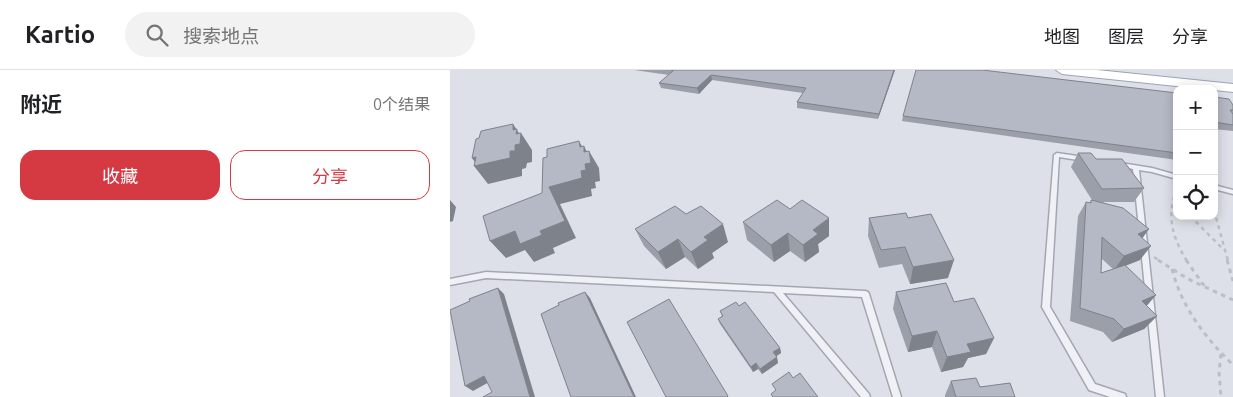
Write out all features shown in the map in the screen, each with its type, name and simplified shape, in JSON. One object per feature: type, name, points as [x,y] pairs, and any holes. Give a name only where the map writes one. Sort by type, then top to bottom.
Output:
[{"type":"main road","points":[[1062,70],[1233,88]]},
{"type":"main road","points":[[1170,70],[1233,77]]},
{"type":"lane","points":[[1092,160],[1057,155],[1046,308],[1092,387],[1122,397]]},
{"type":"lane","points":[[1109,163],[1152,170],[1173,176]]},
{"type":"lane","points":[[1136,168],[1160,397]]},
{"type":"lane","points":[[1218,188],[1233,192]]},
{"type":"lane","points":[[450,282],[486,275],[865,294],[897,397]]},
{"type":"lane","points":[[776,290],[866,397]]},
{"type":"path","points":[[1173,204],[1170,216],[1174,237],[1186,261],[1205,288]]},
{"type":"path","points":[[1193,220],[1225,250]]},
{"type":"path","points":[[1217,220],[1233,281]]},
{"type":"path","points":[[1144,250],[1205,288],[1233,300]]},
{"type":"path","points":[[1172,269],[1186,308],[1201,330],[1233,365]]},
{"type":"path","points":[[1221,353],[1221,397]]},
{"type":"building","points":[[674,70],[894,70],[879,114],[797,102],[806,88],[711,75],[697,88],[659,83]]},
{"type":"building","points":[[916,70],[982,70],[1173,93],[1173,152],[903,116]]},
{"type":"building","points":[[1218,98],[1229,99],[1233,105],[1233,110],[1230,110],[1233,114],[1233,125],[1218,123]]},
{"type":"building","points":[[513,124],[513,130],[517,129],[516,134],[521,133],[520,144],[515,145],[515,151],[510,151],[510,158],[474,166],[476,157],[472,158],[476,139],[479,138],[481,131]]},
{"type":"building","points":[[579,141],[580,147],[584,146],[584,152],[589,151],[591,163],[585,164],[586,170],[581,171],[582,178],[549,187],[565,221],[540,231],[542,235],[520,244],[515,231],[490,241],[483,216],[542,193],[543,158],[547,157],[547,149]]},
{"type":"building","points":[[1078,153],[1091,153],[1096,159],[1122,159],[1144,188],[1102,189]]},
{"type":"building","points":[[777,200],[790,209],[802,200],[829,218],[813,230],[818,234],[803,245],[788,233],[771,245],[743,222]]},
{"type":"building","points":[[1091,200],[1123,208],[1149,229],[1138,234],[1151,246],[1124,256],[1102,237],[1101,273],[1125,265],[1156,295],[1142,301],[1157,316],[1124,329],[1114,319],[1080,308],[1086,202],[1091,203]]},
{"type":"building","points":[[675,206],[686,214],[701,206],[723,224],[704,237],[708,240],[691,252],[678,239],[658,252],[635,229]]},
{"type":"building","points":[[906,213],[908,218],[931,214],[954,260],[913,267],[905,247],[881,250],[869,218]]},
{"type":"building","points":[[946,283],[954,302],[974,298],[994,338],[967,344],[971,352],[947,357],[937,331],[912,336],[896,292]]},
{"type":"building","points":[[498,288],[530,397],[483,397],[492,392],[484,376],[465,386],[450,310],[470,301],[469,299]]},
{"type":"building","points":[[585,292],[634,397],[571,397],[541,314],[559,305],[558,303]]},
{"type":"building","points":[[669,299],[727,397],[666,397],[627,322]]},
{"type":"building","points":[[736,302],[739,306],[745,302],[780,348],[773,352],[777,357],[760,369],[756,363],[751,367],[718,319],[723,316],[720,311]]},
{"type":"building","points":[[789,372],[793,378],[800,373],[818,397],[773,397],[771,394],[776,390],[772,384]]},
{"type":"building","points":[[976,378],[980,387],[1010,383],[1015,397],[956,397],[951,381]]}]
